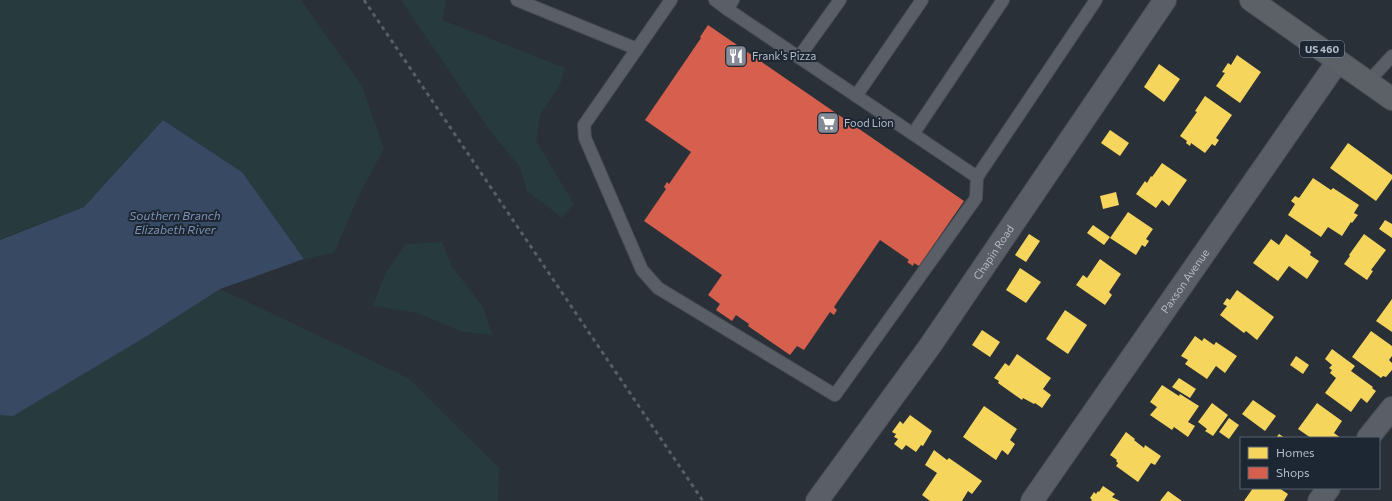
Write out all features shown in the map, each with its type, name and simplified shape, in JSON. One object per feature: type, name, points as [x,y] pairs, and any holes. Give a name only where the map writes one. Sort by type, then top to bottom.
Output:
[{"type":"main road","name":"US 460","points":[[1251,0],[1392,99]]},
{"type":"street","name":"Chapin Road","points":[[817,501],[930,346],[1165,0]]},
{"type":"street","name":"Paxson Avenue","points":[[1032,501],[1338,61]]},
{"type":"street","points":[[1369,437],[1392,408]]},
{"type":"street","points":[[1318,501],[1328,489]]},
{"type":"lane","points":[[517,0],[637,49]]},
{"type":"lane","points":[[671,0],[584,125],[585,138],[642,270],[658,288],[835,395],[976,198],[977,177],[1096,0]]},
{"type":"lane","points":[[715,0],[730,4],[799,57],[977,177]]},
{"type":"lane","points":[[799,57],[840,0]]},
{"type":"lane","points":[[856,96],[922,0]]},
{"type":"lane","points":[[913,134],[1003,0]]},
{"type":"lane","points":[[1368,82],[1392,56]]},
{"type":"green space","points":[[0,0],[301,0],[362,86],[384,149],[361,191],[334,253],[304,259],[242,172],[163,120],[84,207],[0,239]]},
{"type":"green space","points":[[401,0],[446,0],[442,20],[565,68],[560,85],[541,113],[536,141],[574,204],[562,218],[527,191],[520,167],[491,132]]},
{"type":"green space","points":[[442,242],[452,267],[483,307],[492,335],[464,332],[417,313],[373,306],[385,274],[406,244]]},
{"type":"green space","points":[[220,289],[408,378],[499,468],[498,501],[0,501],[0,415],[13,415],[147,336]]},
{"type":"water","name":"Southern Branch Elizabeth River","points":[[163,120],[242,172],[304,259],[220,289],[147,336],[13,416],[0,415],[0,240],[84,207]]},
{"type":"building: Homes","points":[[1237,55],[1261,72],[1240,103],[1216,86],[1225,73],[1222,72],[1228,63],[1231,65]]},
{"type":"building: Homes","points":[[1159,64],[1180,79],[1164,102],[1144,87]]},
{"type":"building: Homes","points":[[1205,96],[1232,115],[1216,138],[1219,140],[1215,146],[1212,144],[1205,153],[1191,143],[1190,146],[1186,143],[1187,141],[1180,136],[1197,112],[1195,111]]},
{"type":"building: Homes","points":[[1110,130],[1129,143],[1120,156],[1101,143]]},
{"type":"building: Homes","points":[[1348,143],[1392,175],[1392,179],[1376,201],[1330,168]]},
{"type":"building: Homes","points":[[1162,163],[1187,180],[1169,206],[1162,200],[1156,208],[1136,194],[1145,181],[1147,183]]},
{"type":"building: Homes","points":[[1313,178],[1331,190],[1333,188],[1359,205],[1354,213],[1358,215],[1352,223],[1351,222],[1342,236],[1328,227],[1321,237],[1288,215],[1295,204],[1291,201],[1295,196],[1299,198]]},
{"type":"building: Homes","points":[[1116,192],[1119,205],[1103,209],[1100,196]]},
{"type":"building: Homes","points":[[1128,212],[1153,229],[1146,239],[1149,241],[1145,247],[1142,245],[1136,255],[1110,238]]},
{"type":"building: Homes","points":[[1385,220],[1392,224],[1392,238],[1379,229]]},
{"type":"building: Homes","points":[[1093,225],[1110,237],[1104,245],[1087,233]]},
{"type":"building: Homes","points":[[1029,234],[1040,241],[1026,262],[1015,255]]},
{"type":"building: Homes","points":[[1286,234],[1311,252],[1310,255],[1319,261],[1307,279],[1289,266],[1278,281],[1253,263],[1271,239],[1279,245]]},
{"type":"building: Homes","points":[[1364,234],[1386,250],[1371,270],[1373,271],[1367,280],[1344,264]]},
{"type":"building: Homes","points":[[1100,259],[1121,274],[1109,292],[1112,295],[1105,305],[1076,285],[1083,275],[1087,278]]},
{"type":"building: Homes","points":[[1020,268],[1041,282],[1026,303],[1006,290]]},
{"type":"building: Homes","points":[[1237,290],[1274,317],[1257,340],[1246,331],[1244,333],[1220,315],[1227,306],[1223,304],[1227,298],[1230,300]]},
{"type":"building: Homes","points":[[1392,299],[1392,332],[1376,321]]},
{"type":"building: Homes","points":[[1065,310],[1087,325],[1068,354],[1046,339]]},
{"type":"building: Homes","points":[[982,330],[1000,342],[990,357],[972,345]]},
{"type":"building: Homes","points":[[1371,331],[1392,346],[1392,356],[1389,360],[1392,363],[1392,370],[1386,377],[1383,376],[1381,378],[1352,357]]},
{"type":"building: Homes","points":[[1195,336],[1202,341],[1204,338],[1214,345],[1216,342],[1237,356],[1225,373],[1216,366],[1207,379],[1185,364],[1188,360],[1181,356]]},
{"type":"building: Homes","points":[[1332,349],[1355,366],[1351,371],[1373,387],[1372,388],[1376,391],[1367,403],[1361,398],[1351,412],[1325,393],[1336,378],[1330,373],[1332,370],[1329,368],[1332,365],[1325,359]]},
{"type":"building: Homes","points":[[1017,354],[1051,378],[1043,389],[1051,395],[1042,408],[1023,398],[1022,400],[998,383],[999,381],[994,378],[1005,363],[1009,366]]},
{"type":"building: Homes","points":[[1296,356],[1309,365],[1303,374],[1290,365]]},
{"type":"building: Homes","points":[[1179,378],[1196,389],[1190,398],[1172,387]]},
{"type":"building: Homes","points":[[1162,385],[1199,406],[1188,422],[1195,426],[1188,437],[1174,427],[1172,430],[1150,415],[1157,407],[1150,402]]},
{"type":"building: Homes","points":[[1253,400],[1276,416],[1265,431],[1242,414]]},
{"type":"building: Homes","points":[[1212,403],[1228,415],[1213,436],[1205,431],[1207,429],[1198,422]]},
{"type":"building: Homes","points":[[1317,403],[1342,421],[1334,433],[1340,437],[1310,437],[1298,429]]},
{"type":"building: Homes","points":[[984,406],[1017,429],[1010,440],[1015,444],[1008,455],[1002,450],[996,460],[963,437]]},
{"type":"building: Homes","points":[[910,415],[932,431],[923,446],[921,445],[916,452],[906,445],[902,450],[894,444],[898,439],[894,437],[896,434],[892,432],[900,421],[903,424]]},
{"type":"building: Homes","points":[[1229,418],[1239,425],[1229,439],[1219,432]]},
{"type":"building: Homes","points":[[1126,432],[1144,448],[1145,445],[1161,456],[1155,465],[1151,463],[1138,482],[1116,466],[1118,463],[1116,461],[1117,460],[1110,455]]},
{"type":"building: Homes","points":[[1279,434],[1284,437],[1277,437]]},
{"type":"building: Homes","points":[[934,450],[947,460],[949,458],[982,481],[972,494],[968,491],[962,501],[930,501],[922,495],[937,473],[925,465]]},
{"type":"building: Homes","points":[[1103,486],[1115,494],[1112,497],[1120,501],[1091,501],[1092,500],[1090,498],[1094,492],[1096,494],[1098,491],[1099,492]]},
{"type":"building: Homes","points":[[1252,489],[1280,489],[1288,494],[1284,501],[1244,501]]},
{"type":"building: Homes","points":[[1168,491],[1182,501],[1160,501]]},
{"type":"building: Shops","points":[[708,25],[964,201],[919,266],[914,263],[913,266],[907,262],[909,260],[880,240],[834,307],[837,310],[834,315],[830,312],[804,350],[797,346],[790,355],[748,326],[749,324],[736,315],[732,321],[716,310],[720,304],[708,295],[722,275],[644,221],[666,189],[664,187],[667,182],[669,184],[691,152],[645,120],[701,38],[700,37]]},
{"type":"railway","points":[[364,0],[703,501]]},
{"type":"place","name":"Frank's Pizza","points":[[736,56]]},
{"type":"place","name":"Food Lion","points":[[828,123]]}]
